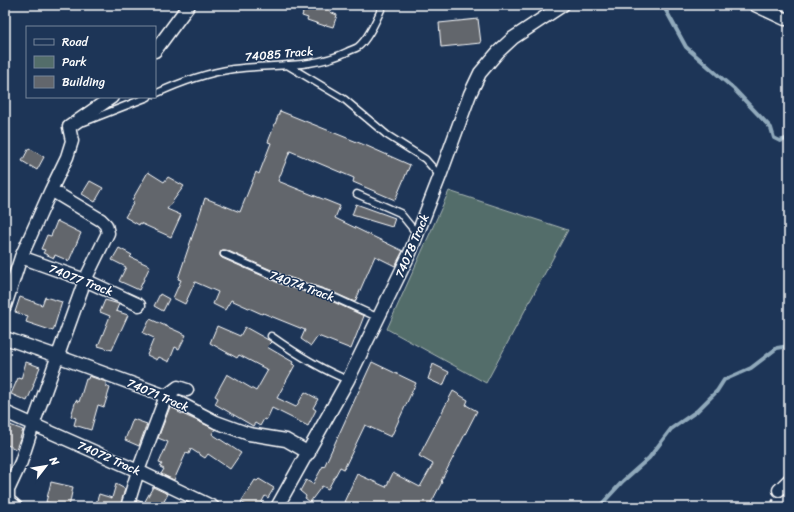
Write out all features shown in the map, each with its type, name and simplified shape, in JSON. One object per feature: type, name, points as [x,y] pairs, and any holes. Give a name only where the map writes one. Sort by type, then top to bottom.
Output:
[{"type":"street","points":[[156,50],[189,5]]},
{"type":"street","name":"74078 Track","points":[[277,507],[309,453],[348,380],[410,253],[470,94],[480,73],[498,52],[513,38],[563,5]]},
{"type":"street","points":[[755,5],[784,19],[789,19]]},
{"type":"street","points":[[5,306],[21,257],[62,168],[72,141],[69,128],[111,98]]},
{"type":"street","points":[[16,507],[8,500],[8,490],[21,462],[57,356],[85,280],[108,233],[106,225],[101,220],[51,190]]},
{"type":"street","name":"74077 Track","points":[[21,257],[85,280],[139,305]]},
{"type":"street","name":"74071 Track","points":[[5,338],[166,396],[216,422],[250,434],[286,440],[309,453]]},
{"type":"street","points":[[127,507],[138,471],[166,396],[178,387],[187,390]]},
{"type":"street","name":"74072 Track","points":[[5,412],[138,471],[213,507]]},
{"type":"street","points":[[779,490],[789,480]]},
{"type":"lane","name":"74085 Track","points":[[156,94],[183,81],[206,74],[234,69],[287,65],[325,60],[358,46],[373,27],[383,5]]},
{"type":"lane","points":[[287,65],[344,99],[387,135],[425,159],[440,176]]},
{"type":"lane","points":[[69,128],[145,98]]},
{"type":"lane","points":[[357,194],[400,213],[417,233],[417,236]]},
{"type":"lane","name":"74074 Track","points":[[224,254],[283,280],[329,294],[379,318]]},
{"type":"lane","points":[[271,336],[293,352],[328,372],[348,380]]},
{"type":"green space","points":[[449,191],[568,230],[486,383],[387,329]]},
{"type":"building","points":[[305,5],[323,5],[331,8],[330,12],[337,15],[333,27],[307,20],[308,18],[302,16]]},
{"type":"building","points":[[478,19],[481,43],[441,47],[439,23]]},
{"type":"building","points":[[280,111],[410,165],[395,200],[353,182],[354,178],[290,151],[278,181],[340,206],[335,218],[403,251],[395,266],[375,256],[355,302],[330,291],[285,276],[226,250],[222,250],[220,253],[222,258],[281,284],[327,299],[364,316],[351,349],[318,336],[311,346],[301,339],[305,330],[263,313],[262,314],[231,300],[225,310],[213,304],[218,292],[195,282],[185,304],[173,298],[181,280],[178,279],[205,198],[240,212],[256,172],[259,174],[271,143],[268,142]]},
{"type":"building","points":[[29,148],[44,157],[37,170],[22,161]]},
{"type":"building","points":[[148,172],[164,182],[168,177],[184,186],[167,209],[181,215],[171,237],[140,223],[139,225],[125,217],[134,202],[132,200]]},
{"type":"building","points":[[90,181],[103,188],[95,202],[82,194]]},
{"type":"building","points":[[356,204],[395,218],[392,227],[352,215]]},
{"type":"building","points":[[57,221],[81,233],[69,261],[55,255],[54,258],[43,253],[45,250],[41,249],[47,235],[51,236]]},
{"type":"building","points":[[119,248],[132,255],[130,257],[150,266],[139,290],[119,281],[126,267],[112,260]]},
{"type":"building","points":[[160,294],[169,299],[163,311],[154,306]]},
{"type":"building","points":[[20,297],[42,305],[45,297],[62,302],[53,331],[26,322],[28,316],[15,312]]},
{"type":"building","points":[[105,300],[119,304],[116,311],[128,315],[112,350],[98,346],[110,316],[100,312]]},
{"type":"building","points":[[150,319],[186,335],[179,349],[175,347],[169,362],[159,357],[157,360],[147,355],[154,338],[143,333]]},
{"type":"building","points":[[217,326],[240,336],[245,327],[272,342],[267,347],[293,362],[292,364],[295,365],[277,398],[296,407],[305,392],[318,399],[313,408],[316,410],[308,426],[272,408],[266,420],[264,419],[260,426],[255,423],[253,426],[215,404],[218,398],[215,396],[227,374],[256,391],[268,370],[239,355],[237,358],[210,343]]},
{"type":"building","points":[[26,362],[40,367],[27,401],[11,394],[18,378],[21,379]]},
{"type":"building","points":[[372,362],[416,383],[391,437],[365,425],[344,469],[340,467],[328,489],[322,486],[310,502],[300,491],[306,480],[313,484],[323,466],[324,467]]},
{"type":"building","points":[[433,364],[449,372],[443,386],[428,379]]},
{"type":"building","points":[[89,376],[106,382],[106,386],[110,388],[104,407],[98,405],[91,430],[74,425],[76,418],[71,416],[76,400],[79,402],[86,379],[88,379]]},
{"type":"building","points":[[453,391],[468,400],[466,405],[477,411],[429,507],[356,507],[344,502],[357,474],[386,487],[393,473],[420,487],[433,464],[419,456]]},
{"type":"building","points":[[170,407],[215,429],[212,434],[241,453],[230,469],[208,454],[205,458],[191,449],[189,454],[186,453],[174,480],[161,474],[164,469],[160,467],[162,464],[159,463],[168,442],[158,438]]},
{"type":"building","points":[[133,419],[147,424],[139,446],[125,440]]},
{"type":"building","points":[[5,423],[23,430],[16,449],[5,444]]},
{"type":"building","points":[[259,479],[274,488],[268,498],[265,496],[259,507],[249,507],[241,502],[255,480],[257,481]]},
{"type":"building","points":[[51,482],[73,487],[69,507],[46,502]]},
{"type":"building","points":[[116,484],[125,489],[120,507],[95,507],[99,494],[112,498]]},
{"type":"building","points":[[153,487],[168,494],[161,507],[135,507],[137,500],[144,503]]},
{"type":"waterway","points":[[663,5],[686,47],[734,89],[771,128],[774,138],[780,141],[789,138]]},
{"type":"waterway","points":[[599,507],[623,481],[649,458],[671,429],[697,411],[717,391],[724,380],[751,368],[777,348],[789,346]]}]
